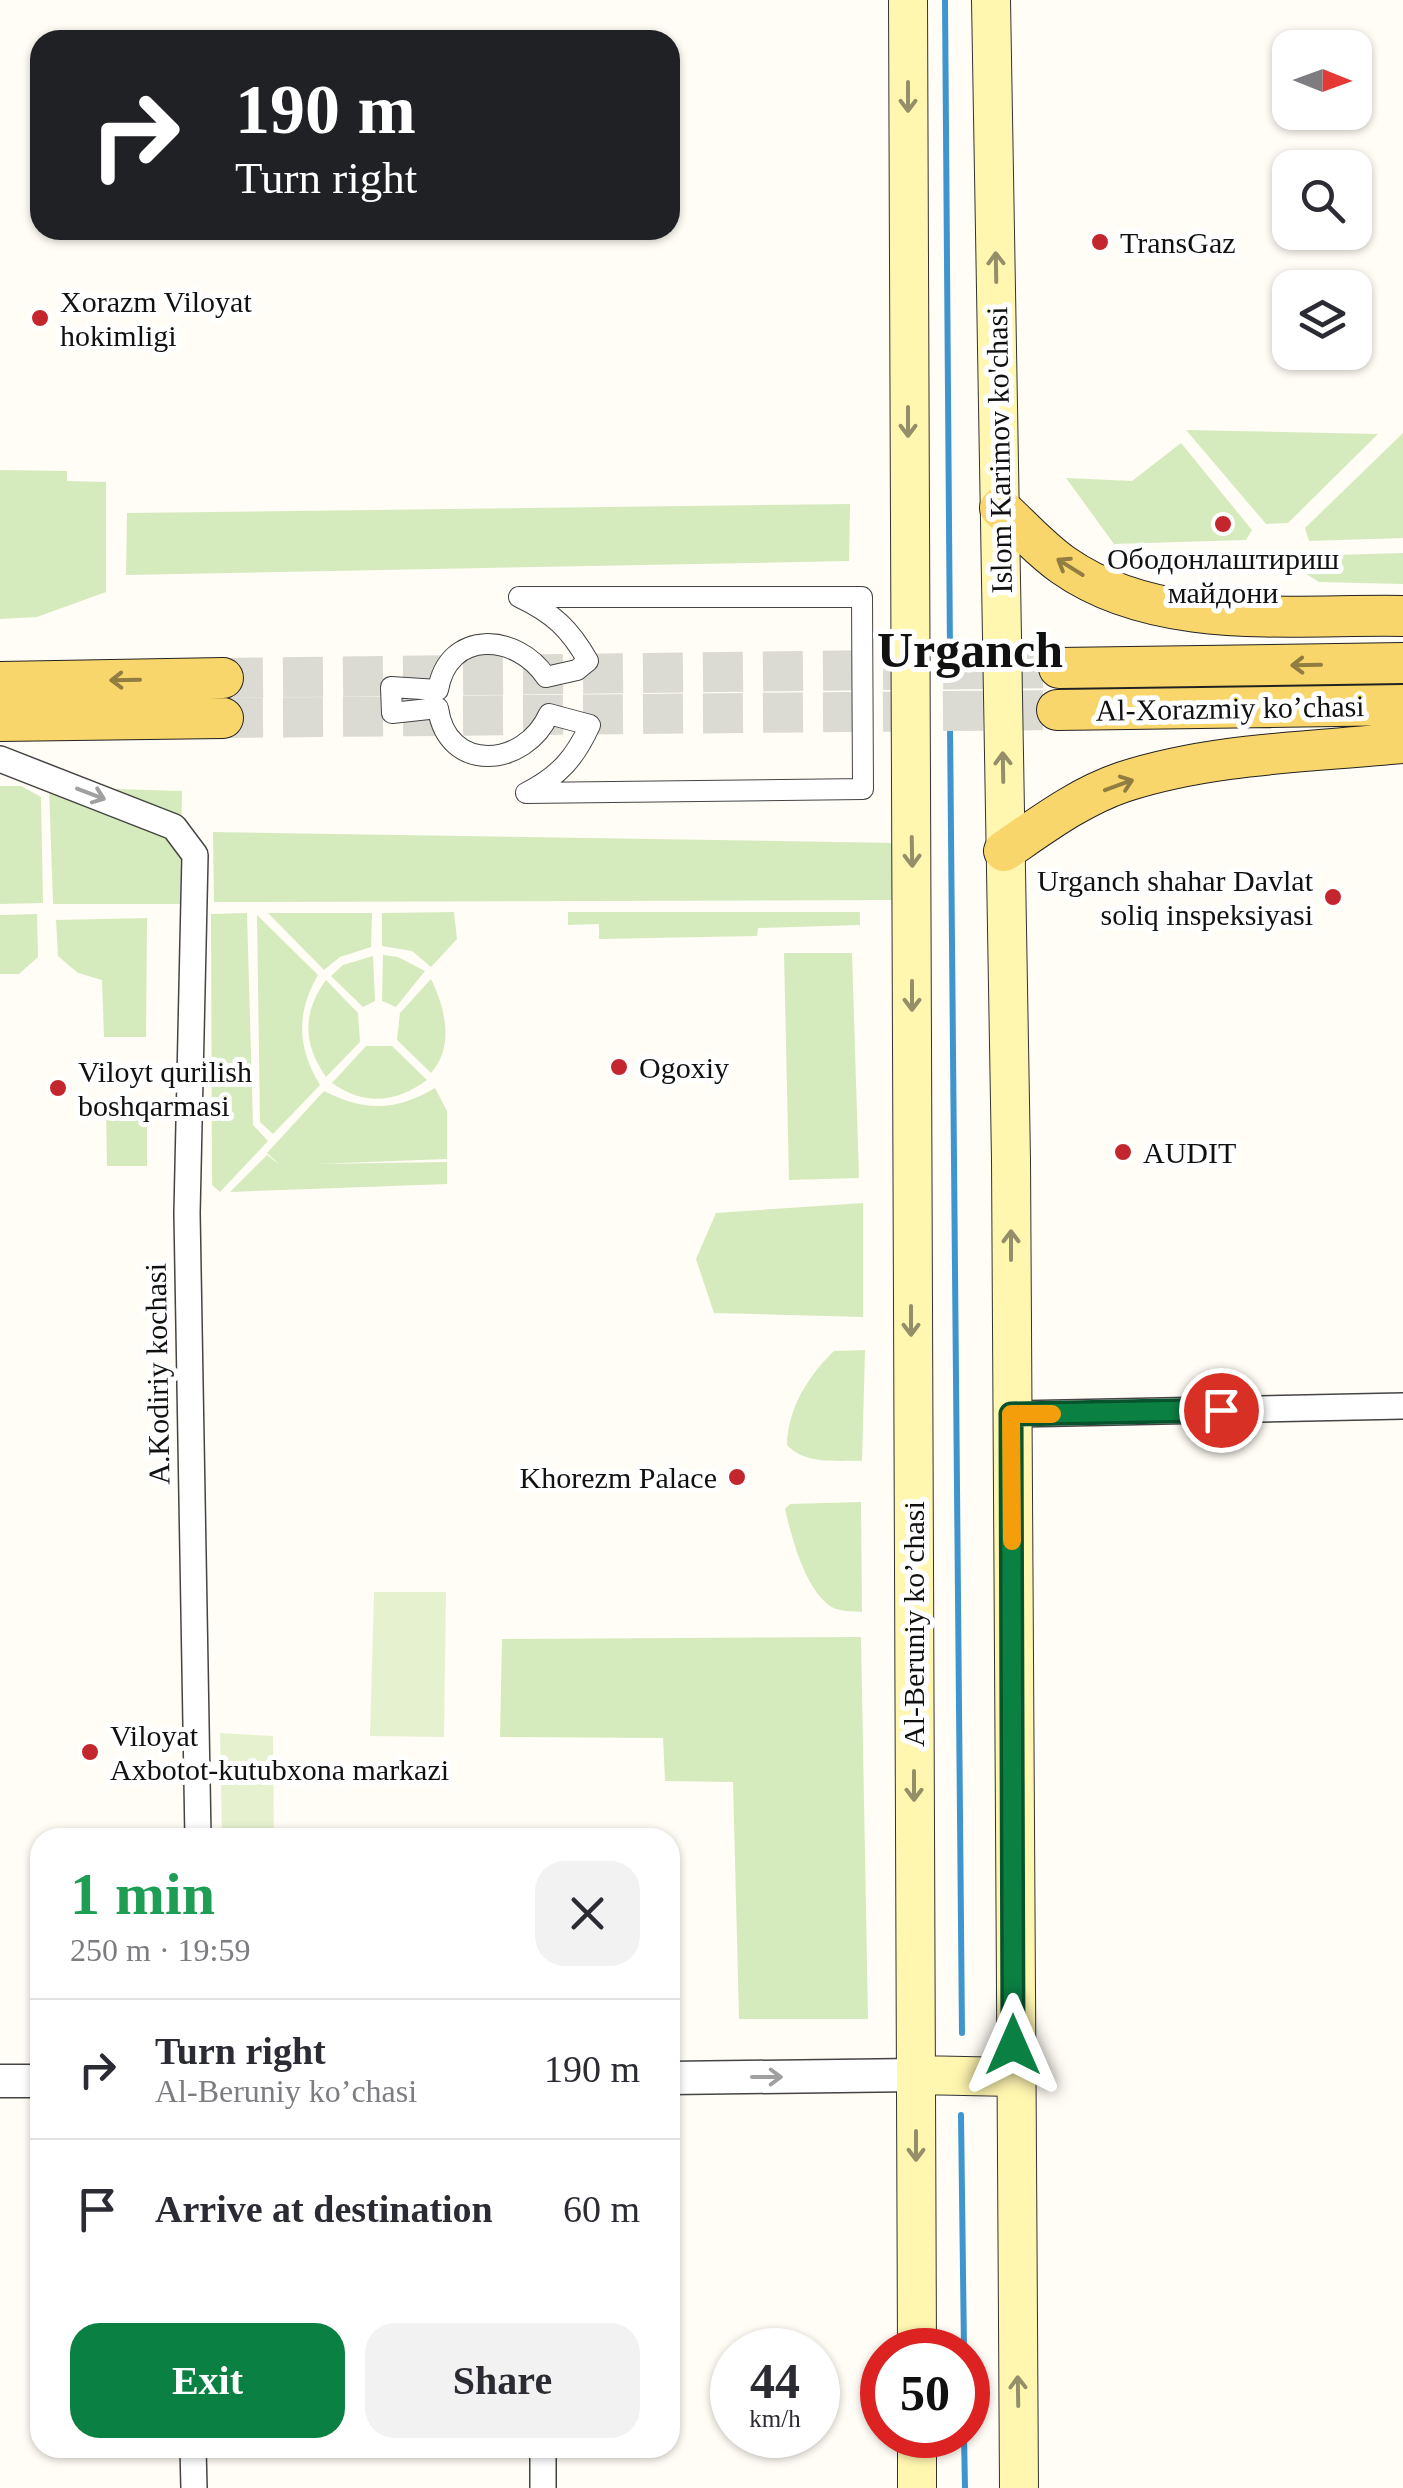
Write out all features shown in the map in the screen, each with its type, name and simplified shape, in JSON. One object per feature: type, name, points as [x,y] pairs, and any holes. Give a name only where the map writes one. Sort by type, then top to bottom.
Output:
[{"type":"main road","name":"Al-Beruniy ko’chasi","points":[[908,0],[917,2328]]},
{"type":"main road","name":"Islom Karimov ko'chasi","points":[[991,0],[1011,1414]]},
{"type":"main road","points":[[1000,508],[1063,565],[1118,593],[1188,612],[1403,616]]},
{"type":"main road","name":"Al-Xorazmiy ko’chasi","points":[[1060,668],[1403,663]]},
{"type":"main road","points":[[0,682],[223,678]]},
{"type":"main road","name":"Al-Xorazmiy ko’chasi","points":[[1057,710],[1403,706]]},
{"type":"main road","points":[[0,720],[223,718]]},
{"type":"main road","points":[[1004,851],[1072,804],[1122,782],[1203,764],[1403,743]]},
{"type":"main road","points":[[1011,1414],[1019,2488]]},
{"type":"main road","points":[[916,2076],[1013,2077]]},
{"type":"main road","points":[[917,2458],[918,2488]]},
{"type":"street","points":[[520,597],[862,598],[863,789],[526,793],[555,778],[577,754],[590,725],[549,714],[529,745],[495,758],[460,747],[448,734],[438,708],[392,713],[391,687],[438,690],[449,664],[482,644],[520,649],[546,677],[577,670],[588,661],[572,632],[549,611],[520,597]]},
{"type":"street","name":"A.Kodiriy kochasi","points":[[0,759],[174,827],[195,854],[186,1213],[198,1828]]},
{"type":"street","points":[[1011,1414],[1403,1406]]},
{"type":"street","points":[[680,2078],[916,2076]]},
{"type":"street","points":[[0,2081],[30,2081]]},
{"type":"street","points":[[193,2458],[194,2488]]},
{"type":"street","points":[[543,2458],[543,2488]]},
{"type":"green space","points":[[1186,430],[1378,434],[1288,523],[1266,524]]},
{"type":"green space","points":[[1403,433],[1403,538],[1309,541],[1305,528]]},
{"type":"green space","points":[[1181,443],[1252,530],[1246,540],[1114,544],[1066,478],[1132,481]]},
{"type":"green space","points":[[0,470],[67,471],[67,481],[106,482],[106,592],[37,617],[0,619]]},
{"type":"green space","points":[[850,504],[849,561],[126,575],[127,513]]},
{"type":"green space","points":[[1403,553],[1403,584],[1319,582],[1303,572],[1302,556]]},
{"type":"green space","points":[[0,786],[21,786],[41,797],[43,903],[0,904]]},
{"type":"green space","points":[[49,787],[182,791],[180,904],[53,904]]},
{"type":"green space","points":[[213,832],[897,843],[896,900],[214,902]]},
{"type":"green space","points":[[454,912],[457,939],[431,967],[412,951],[382,946],[382,913]]},
{"type":"green space","points":[[568,912],[860,912],[860,925],[758,928],[757,936],[599,939],[599,924],[568,925]]},
{"type":"green space","points":[[247,913],[253,1125],[268,1141],[220,1192],[212,1185],[211,914]]},
{"type":"green space","points":[[268,913],[372,913],[371,947],[340,957],[324,970]]},
{"type":"green space","points":[[37,914],[38,957],[19,974],[0,974],[0,915]]},
{"type":"green space","points":[[257,915],[318,975],[306,1003],[302,1030],[307,1057],[320,1085],[273,1134],[260,1122]]},
{"type":"green space","points":[[147,918],[146,1037],[104,1037],[102,980],[78,973],[58,956],[56,920]]},
{"type":"green space","points":[[784,953],[852,953],[859,1178],[789,1180]]},
{"type":"green space","points":[[383,955],[398,957],[425,971],[396,1007],[382,1001]]},
{"type":"green space","points":[[373,956],[375,1001],[363,1007],[331,976],[343,965]]},
{"type":"green space","points":[[431,979],[440,1002],[445,1039],[431,1073],[397,1040],[400,1013]]},
{"type":"green space","points":[[326,980],[358,1013],[360,1042],[326,1077],[313,1053],[308,1028],[313,1004]]},
{"type":"green space","points":[[366,1046],[392,1046],[427,1080],[404,1093],[380,1099],[356,1095],[332,1083]]},
{"type":"green space","points":[[435,1088],[447,1111],[447,1159],[317,1164],[447,1162],[447,1184],[230,1192],[267,1155],[280,1165],[267,1153],[324,1091],[353,1103],[380,1106],[407,1101]]},
{"type":"green space","points":[[147,1105],[147,1166],[107,1166],[106,1106]]},
{"type":"green space","points":[[863,1203],[863,1317],[714,1313],[696,1259],[716,1213]]},
{"type":"green space","points":[[865,1350],[862,1461],[803,1456],[787,1445],[795,1406],[816,1371],[834,1351]]},
{"type":"green space","points":[[861,1502],[862,1612],[841,1610],[821,1598],[800,1561],[785,1509],[790,1504]]},
{"type":"green space","points":[[374,1592],[446,1592],[444,1737],[370,1736]]},
{"type":"green space","points":[[861,1637],[868,2019],[739,2019],[733,1782],[665,1781],[663,1738],[500,1737],[502,1639]]},
{"type":"green space","points":[[220,1733],[273,1736],[274,1828],[222,1828]]},
{"type":"waterway","points":[[945,0],[950,653]]},
{"type":"waterway","points":[[950,724],[962,2033]]},
{"type":"waterway","points":[[961,2115],[964,2328]]},
{"type":"waterway","points":[[964,2458],[965,2488]]},
{"type":"tunnel","points":[[223,678],[1059,668]]},
{"type":"tunnel","points":[[223,718],[1057,710]]},
{"type":"slow traffic","points":[[1012,1541],[1011,1414],[1052,1414]]},
{"type":"place","name":"TransGaz","points":[[1100,242]]},
{"type":"place","name":"Xorazm Viloyat hokimligi","points":[[40,318]]},
{"type":"place","name":"Ободонлаштириш майдони","points":[[1223,524]]},
{"type":"place","name":"Urganch shahar Davlat soliq inspeksiyasi","points":[[1333,897]]},
{"type":"place","name":"Ogoxiy","points":[[619,1067]]},
{"type":"place","name":"Viloyt qurilish boshqarmasi","points":[[58,1088]]},
{"type":"place","name":"AUDIT","points":[[1123,1152]]},
{"type":"place","name":"Khorezm Palace","points":[[737,1477]]},
{"type":"place","name":"Viloyat Axbotot-kutubxona markazi","points":[[90,1752]]},
{"type":"district","name":"Urganch","points":[[970,650]]},
{"type":"route","points":[[1013,2045],[1011,1414],[1221,1410]]}]
